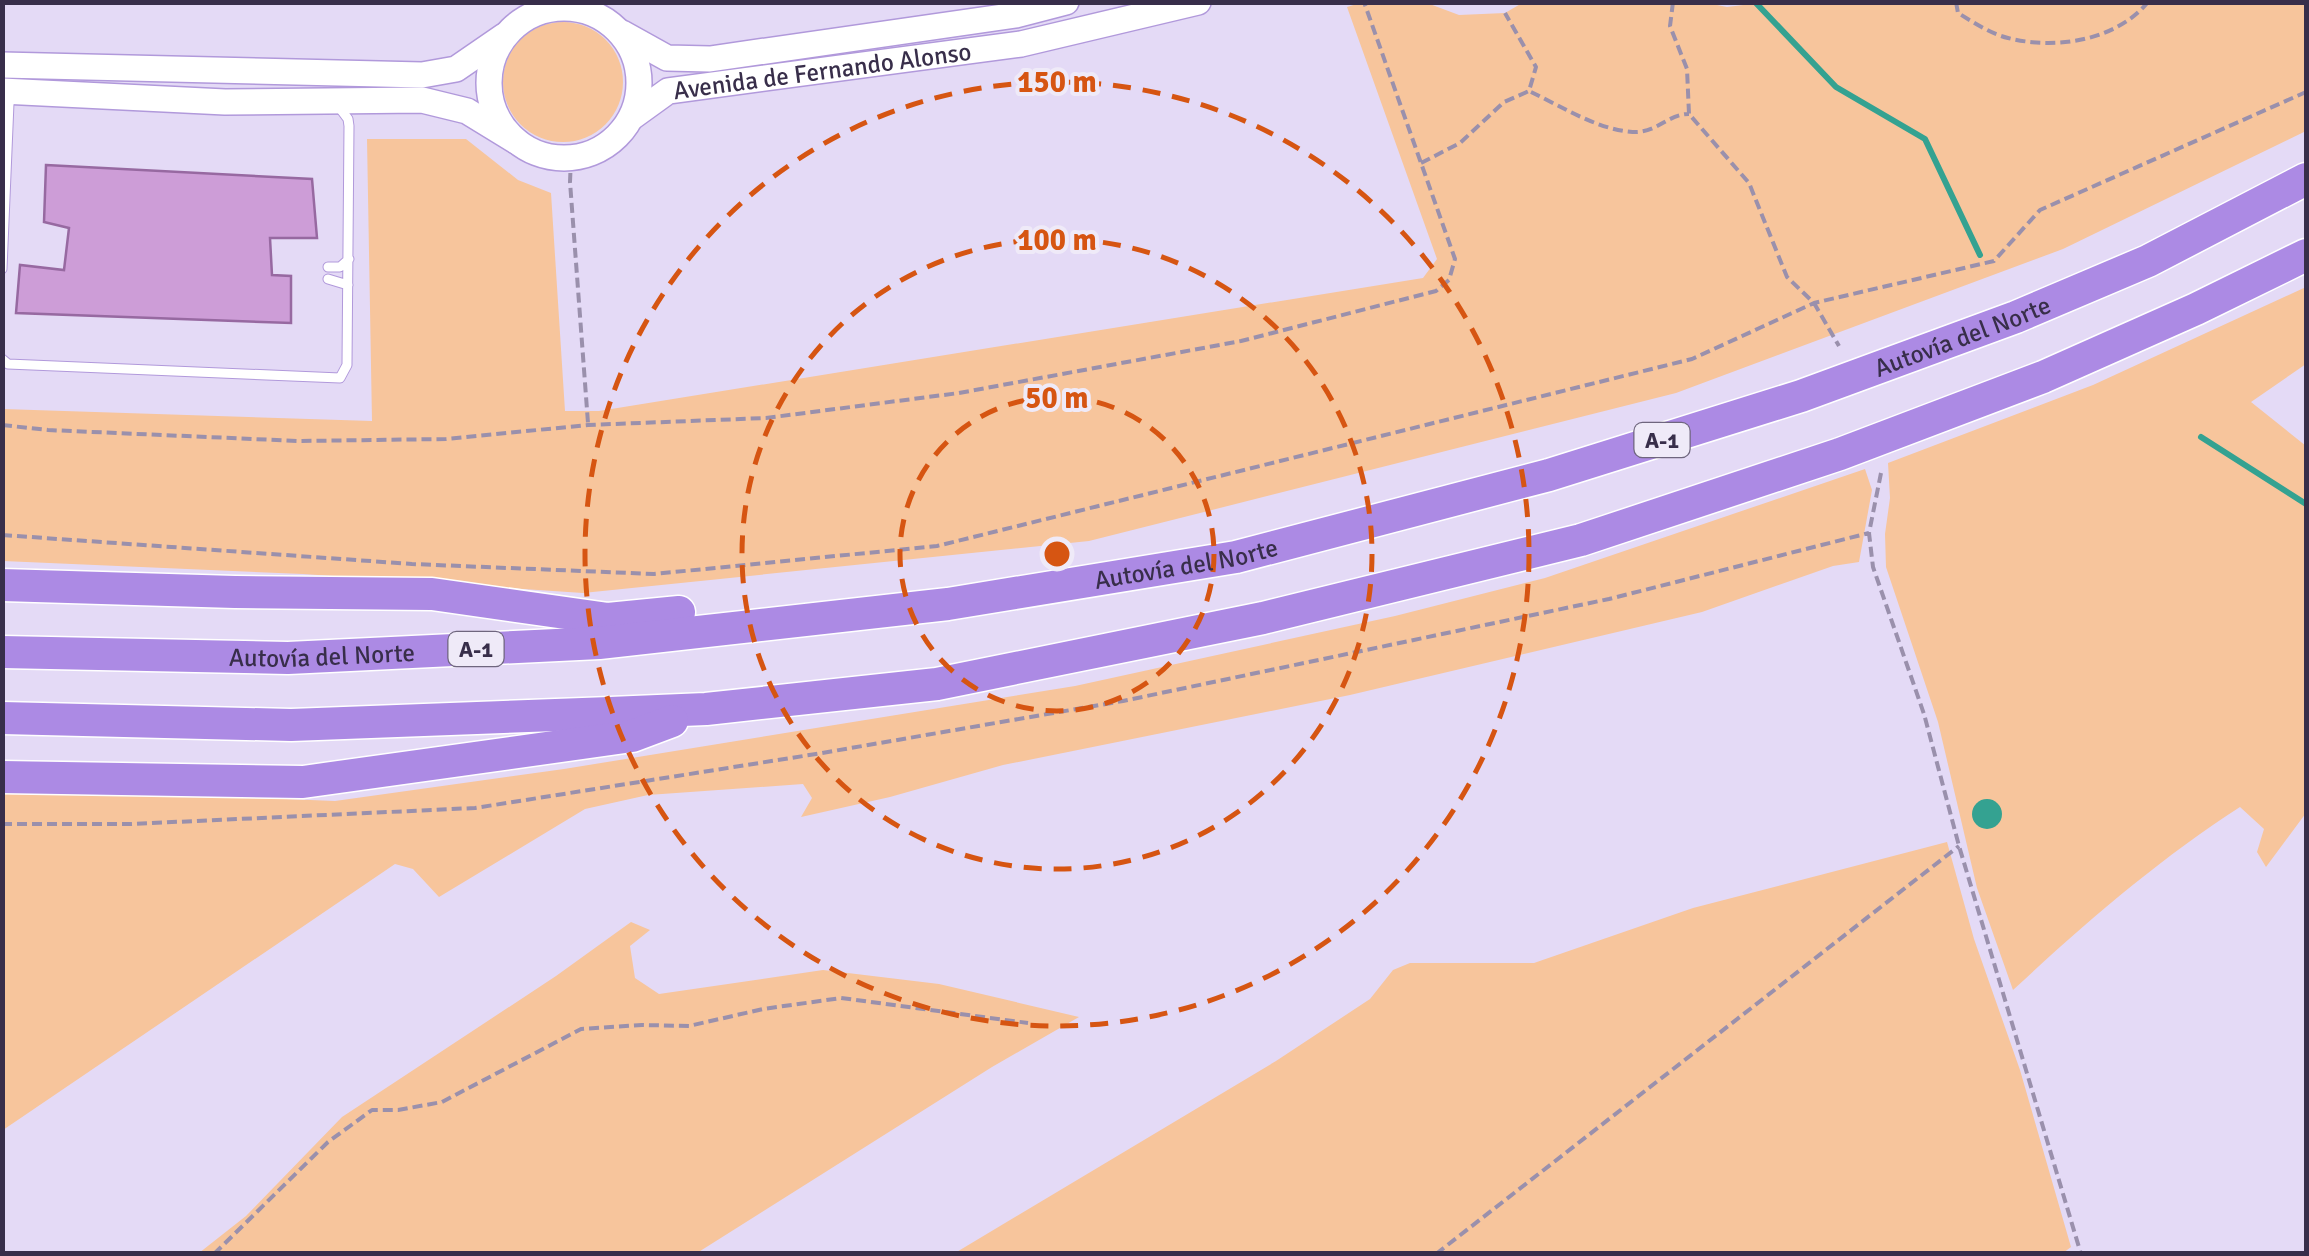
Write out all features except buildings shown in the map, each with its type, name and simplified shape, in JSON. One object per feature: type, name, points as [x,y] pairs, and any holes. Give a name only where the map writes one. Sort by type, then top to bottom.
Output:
[{"type":"highway","name":"Autovía del Norte","points":[[2,652],[288,658],[580,644],[948,604],[1236,557],[1568,470],[1801,396],[2016,318],[2148,261],[2306,179]]},
{"type":"highway","points":[[2,718],[290,725],[706,709],[938,684],[1263,618],[1581,540],[1840,454],[2042,377],[2196,310],[2306,255]]},
{"type":"highway","points":[[2,585],[432,594],[608,619],[819,600],[948,604]]},
{"type":"highway","points":[[2,777],[302,782],[632,736],[706,709]]},
{"type":"street","name":"Avenida de Fernando Alonso","points":[[622,33],[667,58],[710,60],[1016,14],[1066,2]]},
{"type":"street","name":"Avenida de Fernando Alonso","points":[[632,118],[668,91],[1021,44],[1198,2]]},
{"type":"street","points":[[2,66],[422,75],[456,69],[504,36],[533,8],[582,6],[622,33],[634,52],[640,74],[632,118],[607,146],[571,158],[552,158],[467,111],[422,100],[225,102],[9,92]]},
{"type":"street","points":[[504,36],[493,56],[490,91],[500,124],[516,141]]},
{"type":"lane","points":[[2,268],[9,92]]},
{"type":"lane","points":[[2,360],[8,364],[340,378],[347,365],[349,126],[334,101]]},
{"type":"lane","points":[[328,267],[340,267],[348,259]]},
{"type":"lane","points":[[328,279],[348,284]]},
{"type":"path","points":[[2,425],[298,441],[446,439],[588,425],[766,418],[959,393],[1241,341],[1436,292],[1450,280],[1455,259],[1364,2]]},
{"type":"path","points":[[1673,2],[1670,26],[1687,68],[1689,114],[1749,184],[1787,278],[1814,303],[1839,346]]},
{"type":"path","points":[[1956,2],[1958,14],[2004,37],[2046,45],[2103,34],[2123,24],[2148,2]]},
{"type":"path","points":[[1505,13],[1536,67],[1529,92]]},
{"type":"path","points":[[1421,163],[1460,143],[1504,102],[1529,92],[1607,127],[1638,132],[1660,126],[1675,114],[1689,114]]},
{"type":"path","points":[[2,535],[412,564],[654,574],[937,546],[1692,359],[1814,303],[1994,261],[2040,210],[2306,92]]},
{"type":"path","points":[[571,158],[588,425]]},
{"type":"path","points":[[1881,473],[1869,533],[1872,567],[1924,714],[1959,846],[2081,1254]]},
{"type":"path","points":[[2,824],[131,824],[475,808],[1162,693],[1610,599],[1869,533]]},
{"type":"path","points":[[1436,1254],[1959,846]]},
{"type":"path","points":[[214,1254],[328,1142],[372,1110],[442,1102],[581,1029],[642,1024],[690,1026],[762,1009],[841,998],[1028,1023]]},
{"type":"shaded area","points":[[1524,2],[1702,2],[1727,7],[1768,2],[2306,3],[2306,131],[2063,249],[1676,393],[1089,541],[583,593],[303,574],[3,561],[3,409],[372,421],[367,139],[466,139],[518,180],[551,193],[565,411],[599,411],[1423,278],[1437,259],[1347,7],[1360,3],[1427,3],[1459,15],[1505,13]]},
{"type":"shaded area","points":[[563,22],[586,26],[606,39],[619,59],[623,82],[619,105],[606,125],[586,138],[563,142],[540,138],[520,125],[507,105],[503,82],[507,59],[520,39],[540,26]]},
{"type":"shaded area","points":[[2306,287],[2306,364],[2251,402],[2306,446],[2306,813],[2266,867],[2257,852],[2264,829],[2240,807],[2123,893],[2013,990],[1977,888],[1938,722],[1886,567],[1888,463],[2093,385]]},
{"type":"shaded area","points":[[1865,469],[1872,490],[1859,562],[1833,566],[1702,612],[1350,695],[1003,765],[801,817],[812,798],[803,784],[648,795],[585,809],[439,897],[413,869],[395,864],[3,1130],[3,788],[335,801],[564,769],[1075,686],[1395,616],[1545,578]]},
{"type":"shaded area","points":[[1987,799],[1997,804],[2002,814],[1997,824],[1987,829],[1977,824],[1972,814],[1977,804]]},
{"type":"shaded area","points":[[1947,842],[1974,939],[2020,1070],[2071,1247],[2063,1253],[955,1253],[1276,1061],[1370,999],[1393,970],[1410,963],[1534,963],[1693,908]]},
{"type":"shaded area","points":[[631,922],[650,930],[630,946],[635,978],[659,994],[823,970],[939,984],[1079,1017],[992,1067],[697,1253],[199,1253],[246,1216],[342,1117]]},
{"type":"waterway","points":[[1755,2],[1836,87],[1925,139],[1980,255]]},
{"type":"waterway","points":[[2201,437],[2306,504]]}]
